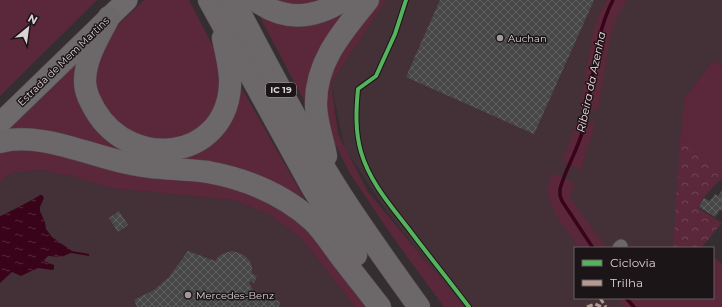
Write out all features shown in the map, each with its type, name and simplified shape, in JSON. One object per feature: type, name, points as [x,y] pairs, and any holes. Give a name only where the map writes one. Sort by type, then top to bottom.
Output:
[{"type":"highway","name":"IC 19","points":[[209,0],[313,189],[355,254],[392,307]]},
{"type":"highway","name":"IC 19","points":[[233,0],[331,178],[364,230],[419,307]]},
{"type":"highway","points":[[255,0],[274,12],[295,16],[308,15],[324,10],[344,0]]},
{"type":"highway","points":[[331,178],[316,105],[318,87],[322,70],[331,48],[368,0]]},
{"type":"highway","points":[[109,8],[88,61],[85,73],[86,92],[99,118],[108,128],[119,137],[138,147],[149,150],[178,149],[198,140],[213,128],[223,114],[230,86],[219,19]]},
{"type":"highway","points":[[0,142],[7,140],[27,139],[70,148],[126,164],[208,172],[253,184],[276,195],[313,222],[380,307]]},
{"type":"main road","name":"Estrada de Mem Martins","points":[[0,108],[109,8],[128,0]]},
{"type":"main road","name":"Estrada de Mem Martins","points":[[0,123],[109,8]]},
{"type":"shaded area","points":[[386,0],[722,0],[722,67],[714,60],[684,99],[673,247],[574,247],[574,299],[648,299],[645,307],[462,307],[387,211],[345,149],[331,83]]},
{"type":"shaded area","points":[[41,170],[70,176],[110,188],[234,200],[270,215],[301,238],[355,307],[0,307],[0,181],[11,173]]},
{"type":"green space","points":[[0,0],[97,0],[0,96]]},
{"type":"green space","points":[[144,0],[189,0],[218,56],[220,93],[209,120],[179,142],[132,136],[109,115],[94,82],[97,54],[116,27]]},
{"type":"green space","points":[[272,0],[327,0],[294,7]]},
{"type":"green space","points":[[380,0],[386,0],[331,83],[338,134],[368,192],[464,307],[444,307],[392,236],[351,175],[334,142],[328,125],[325,96],[341,44],[350,31]]},
{"type":"green space","points":[[607,0],[627,0],[615,21],[610,39],[598,109],[580,108],[593,32],[597,19]]},
{"type":"green space","points":[[348,5],[310,98],[305,102],[255,8]]},
{"type":"green space","points":[[82,51],[92,115],[177,156],[240,85],[309,207],[69,139],[7,127]]},
{"type":"green space","points":[[714,60],[722,67],[722,165],[688,142],[680,141],[684,99]]},
{"type":"green space","points":[[577,122],[595,123],[581,170],[562,161]]},
{"type":"green space","points":[[680,141],[688,142],[722,165],[722,181],[720,180],[704,197],[698,208],[722,223],[702,247],[673,247]]},
{"type":"green space","points":[[16,144],[194,176],[258,192],[311,232],[368,307],[355,307],[301,238],[270,215],[234,200],[110,188],[70,176],[41,170],[11,173],[0,181],[0,148]]},
{"type":"green space","points":[[553,173],[574,183],[570,197],[605,247],[579,247],[559,220],[551,204],[548,186]]},
{"type":"green space","points":[[714,258],[722,264],[722,307],[624,307],[618,299],[714,299]]},
{"type":"water","points":[[40,195],[44,198],[40,211],[45,222],[46,229],[52,237],[72,251],[89,254],[89,256],[71,253],[61,257],[48,256],[44,261],[54,265],[54,269],[38,268],[21,276],[12,272],[0,283],[0,216]]},
{"type":"building","name":"Auchan","points":[[440,0],[594,0],[534,134],[406,77]]},
{"type":"building","points":[[722,190],[722,211],[720,210],[715,217],[699,207],[704,198],[710,201],[715,194],[718,196]]},
{"type":"building","points":[[119,211],[128,225],[118,232],[109,218]]},
{"type":"building","points":[[188,251],[215,261],[219,256],[232,251],[245,256],[250,261],[252,274],[257,276],[254,283],[249,282],[258,300],[260,298],[280,301],[279,307],[137,307],[134,300],[154,290],[169,277]]},
{"type":"waterway","name":"Ribeira da Azenha","points":[[592,247],[562,201],[560,189],[582,134],[601,30],[613,0]]},
{"type":"waterway","name":"Ribeira da Azenha","points":[[627,299],[634,307]]},
{"type":"marked path","points":[[601,299],[606,307]]},
{"type":"marked path","points":[[587,307],[595,304],[602,307]]},
{"type":"cycle path","points":[[406,0],[395,34],[376,76],[358,89],[356,120],[359,144],[370,174],[382,194],[469,307]]},
{"type":"place","name":"Auchan","points":[[500,38]]},
{"type":"place","name":"Mercedes-Benz","points":[[188,295]]}]
